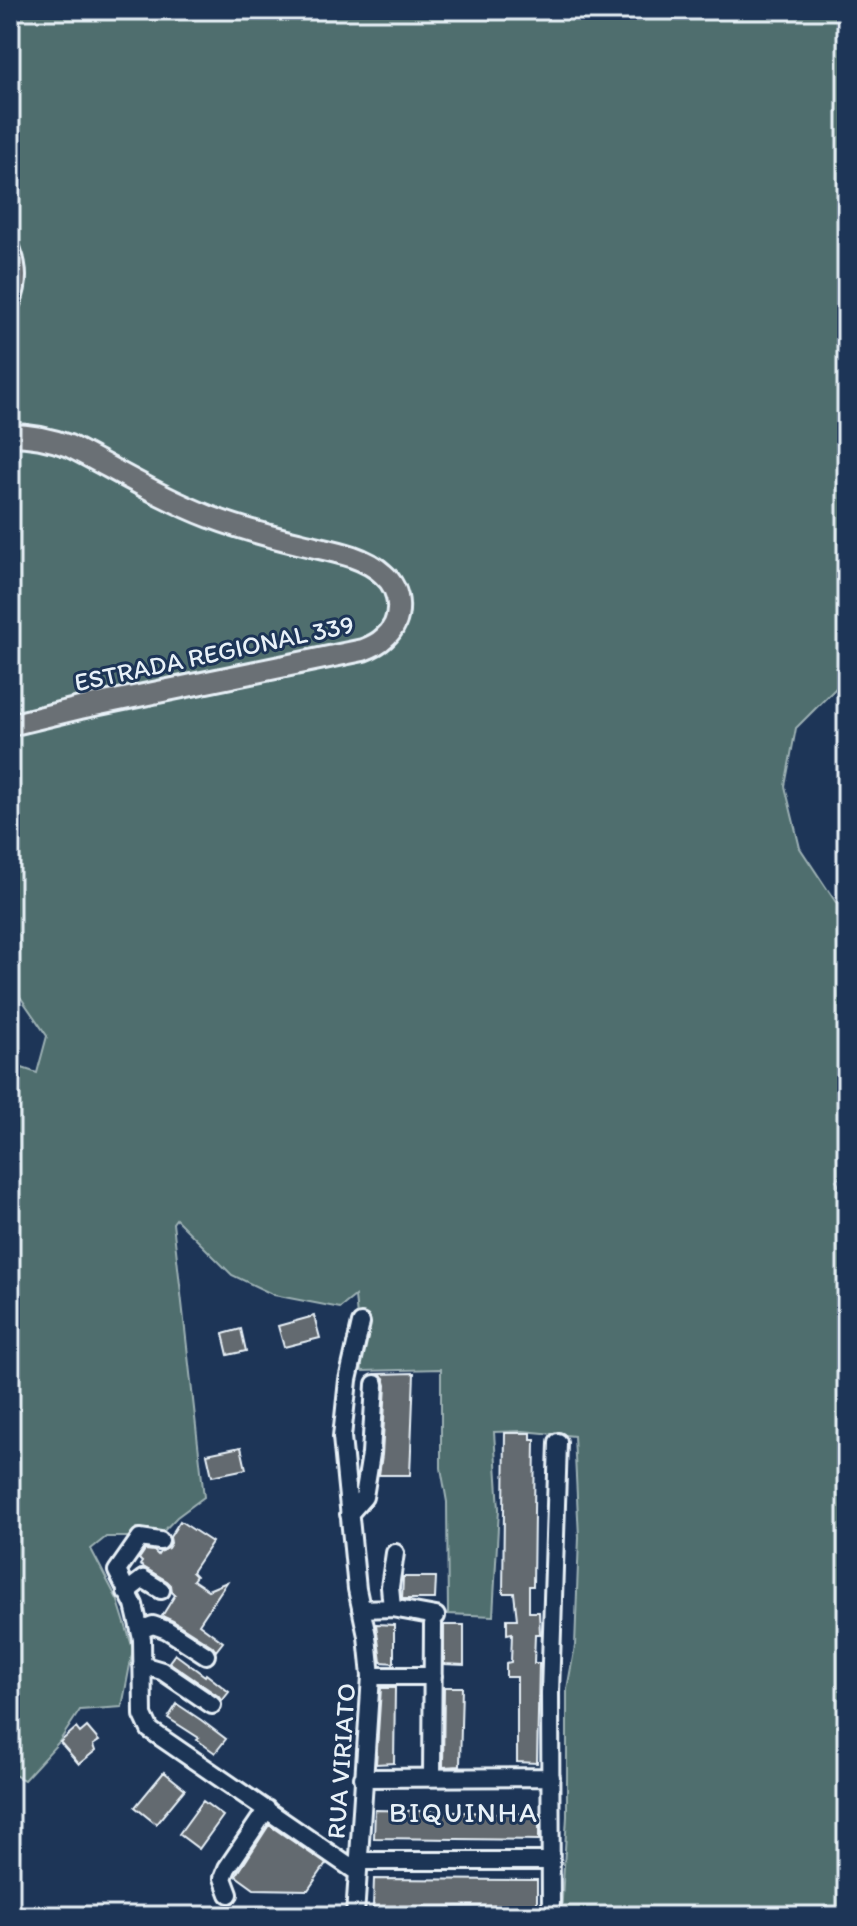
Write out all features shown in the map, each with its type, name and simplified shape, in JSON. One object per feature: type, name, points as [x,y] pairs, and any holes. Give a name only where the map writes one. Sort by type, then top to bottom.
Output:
[{"type":"main road","points":[[10,251],[16,278],[10,301]]},
{"type":"main road","name":"ESTRADA REGIONAL 339","points":[[10,435],[60,442],[181,505],[211,517],[352,557],[382,572],[395,589],[398,602],[398,614],[387,636],[363,650],[10,725]]},
{"type":"street","name":"RUA VIRIATO","points":[[355,1916],[371,1676],[367,1636],[357,1589],[342,1437],[348,1380],[361,1323]]},
{"type":"street","points":[[349,1514],[364,1497],[371,1454],[375,1384]]},
{"type":"street","points":[[551,1916],[550,1693],[558,1442]]},
{"type":"street","points":[[160,1541],[140,1538],[117,1571],[134,1605],[142,1639],[143,1715],[150,1730],[358,1867],[551,1861]]},
{"type":"street","points":[[392,1608],[390,1587],[395,1553]]},
{"type":"street","points":[[126,1592],[143,1579],[161,1590]]},
{"type":"street","points":[[361,1609],[392,1608],[435,1620],[432,1777]]},
{"type":"street","points":[[140,1630],[153,1625],[167,1630],[206,1655]]},
{"type":"street","points":[[142,1665],[162,1671],[212,1705]]},
{"type":"street","points":[[371,1676],[433,1676]]},
{"type":"street","points":[[363,1778],[551,1777]]},
{"type":"street","points":[[229,1894],[223,1878],[227,1868],[267,1809]]},
{"type":"green space","points":[[10,10],[847,10],[847,677],[796,728],[785,786],[800,848],[847,919],[847,1171],[836,1180],[847,1202],[847,1831],[841,1860],[847,1916],[561,1916],[567,1816],[567,1689],[575,1646],[579,1537],[574,1436],[523,1431],[494,1432],[499,1509],[493,1616],[448,1614],[447,1502],[441,1468],[441,1369],[362,1371],[355,1296],[340,1308],[274,1295],[232,1275],[176,1219],[173,1223],[204,1497],[177,1517],[158,1537],[106,1537],[91,1549],[118,1601],[133,1649],[122,1707],[80,1710],[59,1742],[24,1780],[10,1773],[10,1064],[37,1073],[47,1036],[10,982]]},
{"type":"building","points":[[314,1316],[320,1338],[284,1347],[278,1326]]},
{"type":"building","points":[[241,1329],[246,1351],[228,1355],[223,1334]]},
{"type":"building","points":[[414,1373],[410,1475],[379,1475],[386,1385],[379,1374]]},
{"type":"building","points":[[505,1433],[531,1433],[531,1440],[535,1440],[533,1586],[529,1586],[529,1612],[539,1612],[540,1634],[535,1634],[534,1663],[539,1663],[537,1763],[517,1762],[517,1677],[506,1677],[506,1663],[511,1662],[512,1633],[507,1634],[507,1619],[517,1619],[514,1593],[503,1593]]},
{"type":"building","points":[[241,1447],[246,1469],[212,1476],[207,1454]]},
{"type":"building","points":[[180,1521],[212,1542],[192,1572],[196,1576],[193,1580],[208,1590],[227,1582],[199,1624],[223,1642],[216,1651],[162,1616],[175,1595],[171,1585],[140,1565],[142,1562],[139,1559],[145,1550],[158,1555],[168,1548],[170,1537]]},
{"type":"building","points":[[403,1577],[436,1577],[435,1599],[402,1599]]},
{"type":"building","points":[[376,1624],[394,1625],[394,1663],[381,1662]]},
{"type":"building","points":[[444,1625],[464,1625],[464,1665],[444,1664]]},
{"type":"building","points":[[175,1654],[229,1692],[222,1701],[169,1662]]},
{"type":"building","points":[[444,1687],[462,1687],[460,1766],[443,1767]]},
{"type":"building","points":[[381,1688],[395,1688],[394,1763],[376,1764]]},
{"type":"building","points":[[177,1704],[226,1739],[215,1753],[197,1740],[199,1738],[168,1718]]},
{"type":"building","points":[[87,1727],[99,1741],[93,1745],[95,1751],[79,1764],[60,1742],[76,1728],[80,1733]]},
{"type":"building","points":[[164,1772],[185,1789],[156,1824],[135,1807]]},
{"type":"building","points":[[203,1801],[223,1816],[199,1849],[179,1834]]},
{"type":"building","points":[[375,1810],[539,1814],[539,1840],[374,1838]]},
{"type":"building","points":[[269,1825],[326,1864],[308,1890],[254,1889],[236,1876]]},
{"type":"building","points":[[374,1879],[537,1880],[537,1906],[373,1907]]},
{"type":"district","name":"BIQUINHA","points":[[464,1812]]}]
